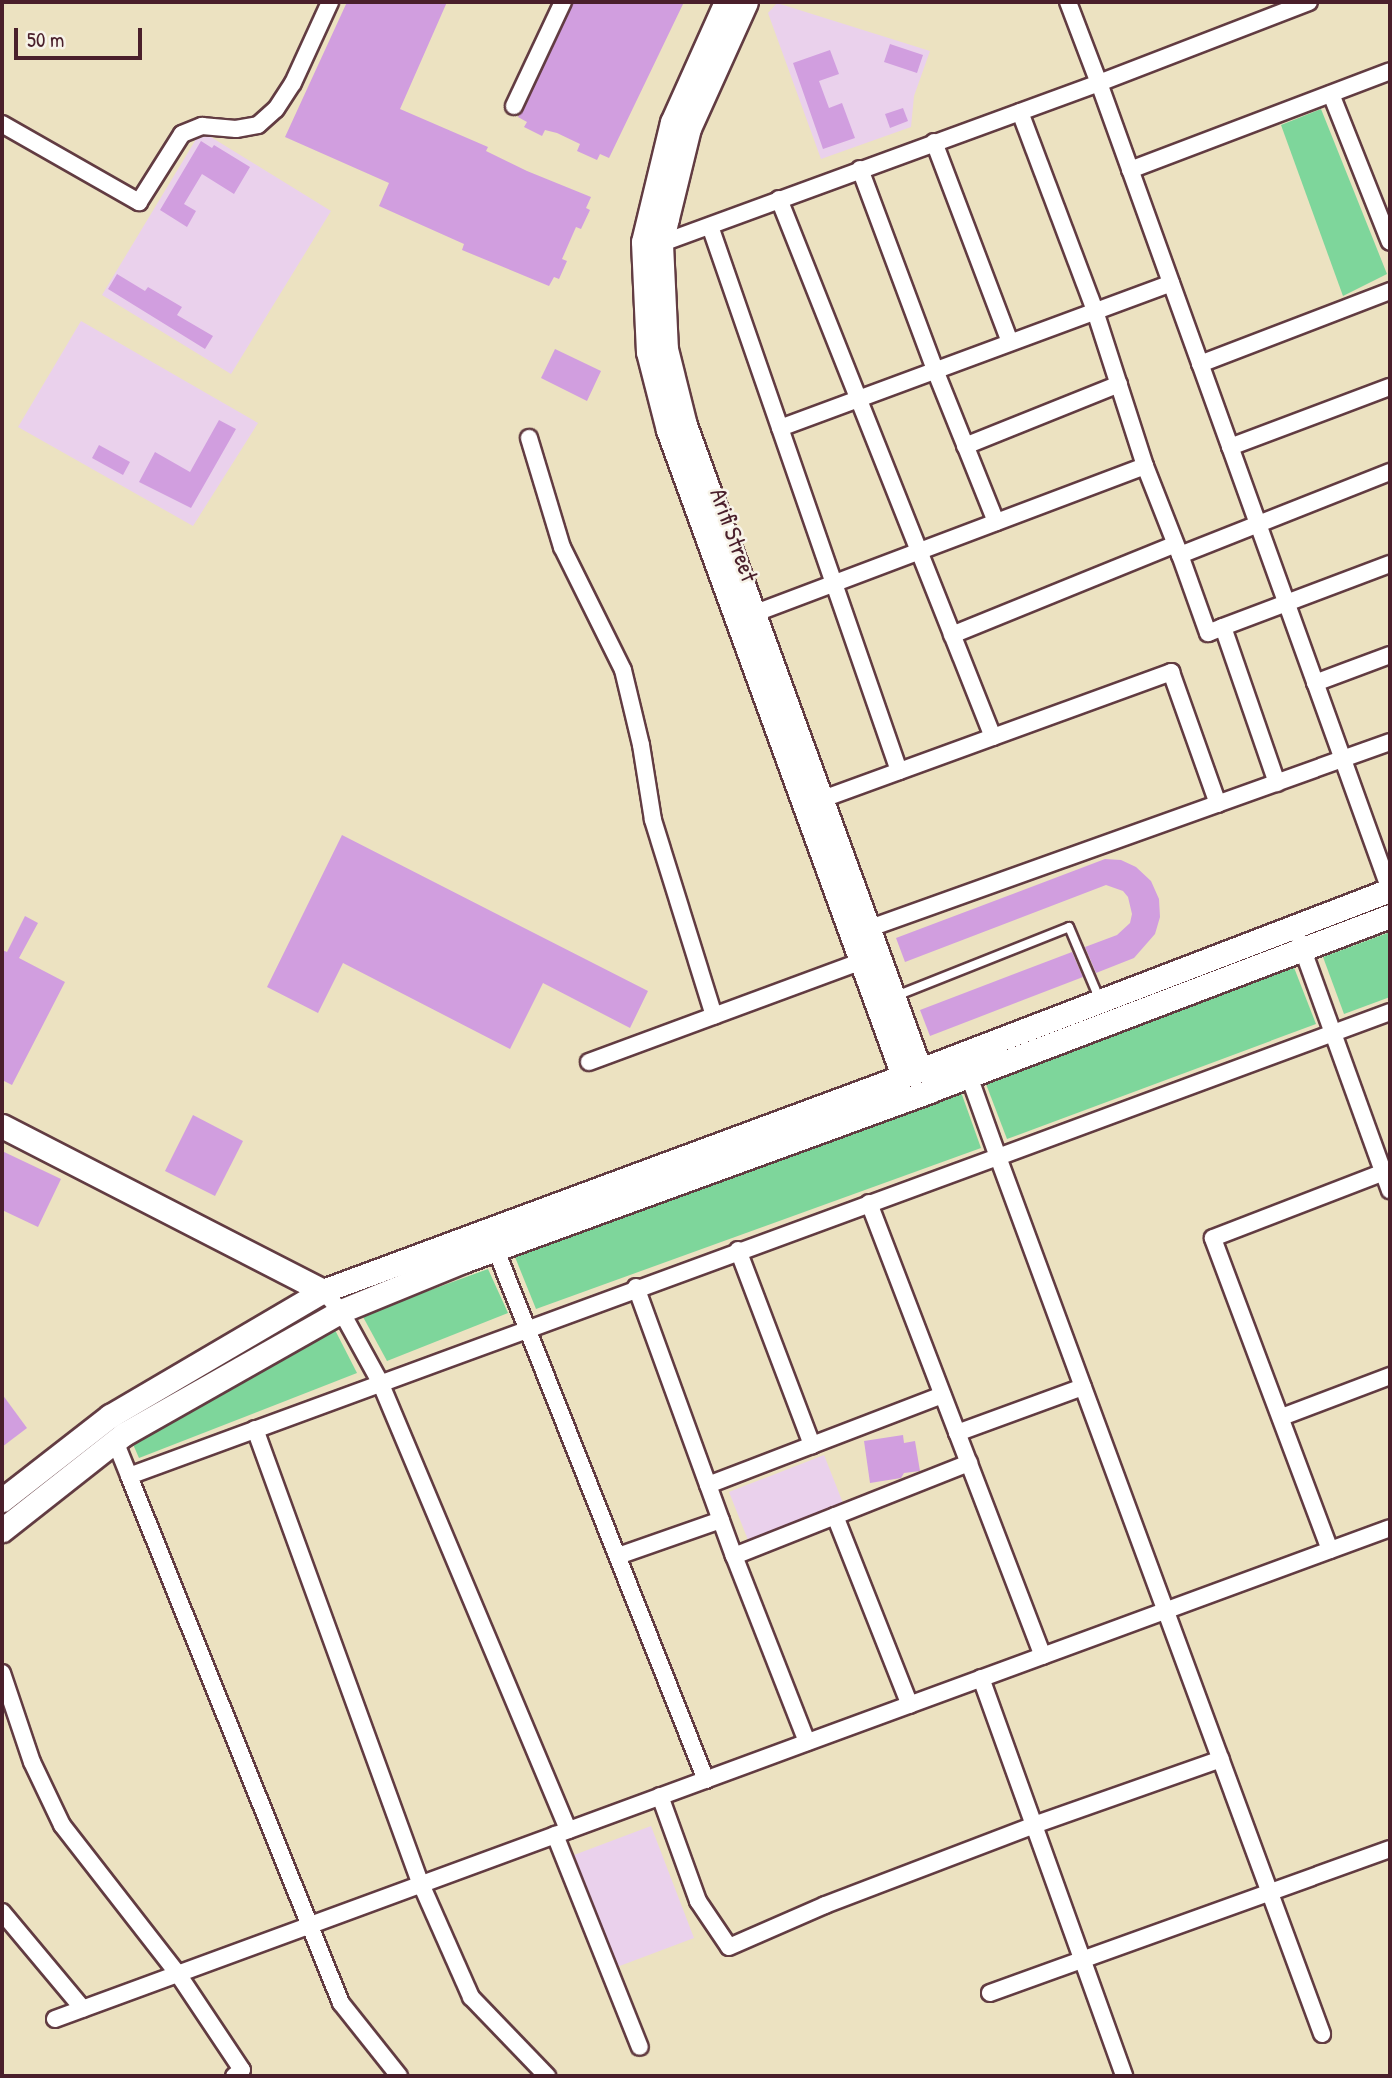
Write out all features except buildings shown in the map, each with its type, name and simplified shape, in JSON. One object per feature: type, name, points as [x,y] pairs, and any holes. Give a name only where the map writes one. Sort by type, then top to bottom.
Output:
[{"type":"main road","name":"Arifi Street","points":[[726,2],[672,122],[652,247],[648,352],[668,430],[858,932],[893,997],[912,1073]]},
{"type":"main road","name":"Arifi Street","points":[[746,2],[689,128],[652,247],[666,349],[685,425],[820,800],[858,932],[860,962],[912,1073]]},
{"type":"main road","points":[[2,1500],[110,1416],[323,1291],[912,1073],[1390,890]]},
{"type":"main road","points":[[2,1530],[115,1441],[341,1311],[496,1250],[969,1076],[1390,916]]},
{"type":"main road","points":[[2,1126],[323,1291]]},
{"type":"street","points":[[2,124],[139,202],[182,134],[202,125],[236,129],[258,125],[276,108],[293,83],[330,2]]},
{"type":"street","points":[[514,106],[563,2]]},
{"type":"street","points":[[1068,2],[1390,890]]},
{"type":"street","points":[[652,247],[1099,83],[1309,2]]},
{"type":"street","points":[[1130,170],[1390,71]]},
{"type":"street","points":[[1331,94],[1390,243]]},
{"type":"street","points":[[1020,112],[1095,311],[1145,466],[1208,633],[1390,564]]},
{"type":"street","points":[[934,142],[1010,342]]},
{"type":"street","points":[[860,169],[935,370],[996,522]]},
{"type":"street","points":[[779,199],[993,737]]},
{"type":"street","points":[[709,226],[899,771]]},
{"type":"street","points":[[780,428],[1171,283]]},
{"type":"street","points":[[1200,364],[1390,291]]},
{"type":"street","points":[[965,446],[1119,384]]},
{"type":"street","points":[[1230,447],[1390,387]]},
{"type":"street","points":[[529,438],[562,547],[623,670],[641,745],[653,820],[714,1016]]},
{"type":"street","points":[[753,614],[918,549],[1145,466]]},
{"type":"street","points":[[952,635],[1177,550],[1258,524],[1390,472]]},
{"type":"street","points":[[1223,627],[1277,783]]},
{"type":"street","points":[[1315,682],[1390,655]]},
{"type":"street","points":[[820,800],[1171,672],[1218,804]]},
{"type":"street","points":[[858,932],[1390,742]]},
{"type":"street","points":[[1294,927],[1390,1190]]},
{"type":"street","points":[[589,1062],[860,962]]},
{"type":"street","points":[[129,1476],[636,1287],[1390,1012]]},
{"type":"street","points":[[969,1076],[1322,2034]]},
{"type":"street","points":[[1330,1550],[1213,1238],[1384,1172]]},
{"type":"street","points":[[869,1203],[1043,1656]]},
{"type":"street","points":[[496,1250],[706,1780]]},
{"type":"street","points":[[738,1250],[812,1444]]},
{"type":"street","points":[[636,1287],[734,1556],[807,1742]]},
{"type":"street","points":[[323,1291],[341,1311],[380,1382],[562,1833],[640,2047]]},
{"type":"street","points":[[1282,1417],[1390,1376]]},
{"type":"street","points":[[957,1433],[1083,1387]]},
{"type":"street","points":[[708,1485],[942,1395]]},
{"type":"street","points":[[255,1429],[421,1884],[471,1997],[547,2076]]},
{"type":"street","points":[[115,1441],[307,1926],[341,2003],[399,2076]]},
{"type":"street","points":[[734,1556],[968,1463]]},
{"type":"street","points":[[835,1516],[910,1704]]},
{"type":"street","points":[[618,1556],[721,1520]]},
{"type":"street","points":[[55,2019],[1390,1528]]},
{"type":"street","points":[[2,1673],[32,1762],[62,1825],[178,1974],[242,2070],[234,2076]]},
{"type":"street","points":[[981,1678],[1124,2076]]},
{"type":"street","points":[[660,1796],[698,1900],[729,1947],[825,1905],[1034,1825],[1221,1759]]},
{"type":"street","points":[[990,1993],[1390,1849]]},
{"type":"street","points":[[2,1912],[83,2009]]},
{"type":"lane","points":[[893,997],[1069,927],[1100,1001]]},
{"type":"shaded area","points":[[777,3],[930,51],[914,96],[911,127],[821,159],[768,13]]},
{"type":"shaded area","points":[[201,131],[331,211],[231,374],[102,295]]},
{"type":"shaded area","points":[[81,321],[258,423],[193,526],[18,427]]},
{"type":"shaded area","points":[[824,1455],[843,1503],[748,1540],[729,1492]]},
{"type":"shaded area","points":[[651,1826],[694,1938],[617,1967],[574,1855]]},
{"type":"green space","points":[[1321,109],[1387,274],[1343,296],[1281,125]]},
{"type":"green space","points":[[1390,932],[1390,997],[1344,1014],[1323,957]]},
{"type":"green space","points":[[1293,965],[1316,1024],[1007,1139],[986,1084]]},
{"type":"green space","points":[[961,1092],[981,1148],[536,1309],[515,1257]]},
{"type":"green space","points":[[488,1269],[508,1313],[387,1361],[362,1315]]},
{"type":"green space","points":[[335,1330],[357,1373],[139,1458],[132,1442]]}]
